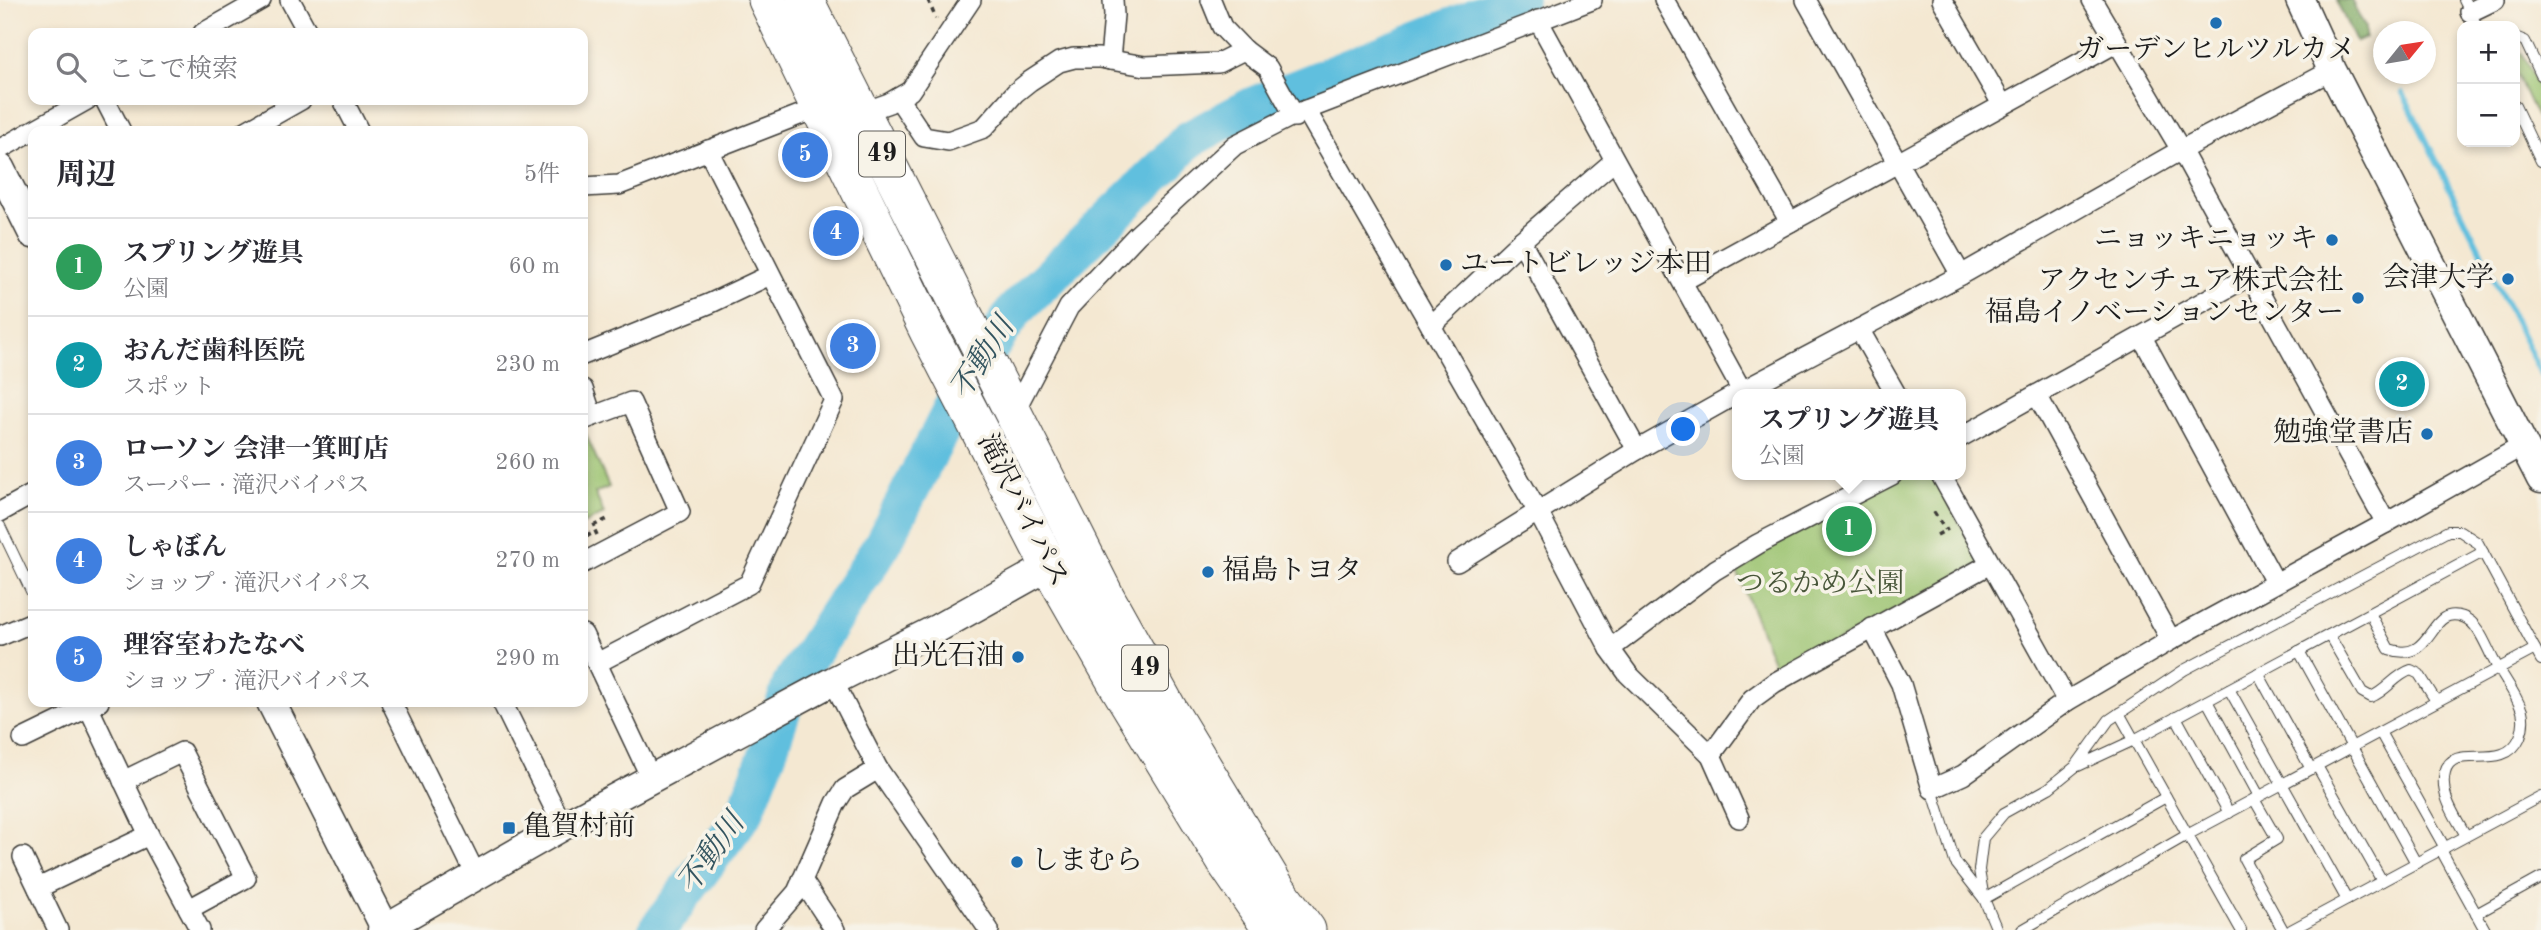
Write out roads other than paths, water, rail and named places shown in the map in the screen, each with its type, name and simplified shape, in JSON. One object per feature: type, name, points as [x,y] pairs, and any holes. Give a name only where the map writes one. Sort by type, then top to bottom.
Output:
[{"type":"highway","name":"滝沢バイパス","points":[[767,0],[928,331],[976,423],[1167,707],[1275,886],[1307,930]]},
{"type":"highway","name":"滝沢バイパス","points":[[805,0],[1008,405],[1064,557],[1117,684],[1221,854],[1272,930]]},
{"type":"street","points":[[212,28],[261,0]]},
{"type":"street","points":[[290,0],[305,28]]},
{"type":"street","points":[[588,187],[619,185],[820,107],[862,113],[898,98],[910,92],[971,0]]},
{"type":"street","points":[[1110,60],[1113,0]]},
{"type":"street","points":[[1211,0],[1222,27],[1244,50],[1268,68],[1431,326],[1538,512],[1610,649],[1628,674],[1711,755],[1739,818]]},
{"type":"street","points":[[1008,405],[1069,307],[1138,235],[1235,145],[1296,110],[1471,48],[1592,0]]},
{"type":"street","points":[[1664,0],[1790,222]]},
{"type":"street","points":[[1806,0],[1961,275]]},
{"type":"street","points":[[1942,0],[2002,104]]},
{"type":"street","points":[[2092,0],[2181,150],[2386,523]]},
{"type":"street","points":[[2300,0],[2332,70],[2541,479]]},
{"type":"street","points":[[2470,13],[2495,0]]},
{"type":"street","points":[[1538,20],[1741,389]]},
{"type":"street","points":[[1683,281],[2116,43]]},
{"type":"street","points":[[898,98],[924,137],[948,141],[984,128],[1015,93],[1059,62],[1074,58],[1145,66],[1218,62],[1244,50]]},
{"type":"street","points":[[1746,389],[1961,275],[2181,150],[2332,70]]},
{"type":"street","points":[[41,126],[78,105]]},
{"type":"street","points":[[108,105],[118,126]]},
{"type":"street","points":[[255,126],[292,105]]},
{"type":"street","points":[[346,105],[356,126]]},
{"type":"street","points":[[0,149],[28,133]]},
{"type":"street","points":[[597,663],[749,584],[834,400],[708,150]]},
{"type":"street","points":[[1431,326],[1521,241],[1614,161]]},
{"type":"street","points":[[0,168],[28,224]]},
{"type":"street","points":[[1521,241],[1637,450]]},
{"type":"street","points":[[588,353],[711,303],[770,275]]},
{"type":"street","points":[[1966,434],[2249,276]]},
{"type":"street","points":[[1859,329],[1893,389]]},
{"type":"street","points":[[2142,337],[2275,582]]},
{"type":"street","points":[[2037,395],[2171,640]]},
{"type":"street","points":[[1457,562],[1637,450],[1732,397]]},
{"type":"street","points":[[588,418],[631,402],[680,512],[588,560]]},
{"type":"street","points":[[1872,628],[1901,684],[1932,789],[1963,775],[2067,701],[2171,640],[2524,445]]},
{"type":"street","points":[[1610,649],[1715,570],[1758,544],[1882,480]]},
{"type":"street","points":[[1944,480],[2067,701]]},
{"type":"street","points":[[0,512],[28,497]]},
{"type":"street","points":[[273,707],[384,929],[563,826],[826,684],[938,628],[1064,557]]},
{"type":"street","points":[[1711,755],[1752,699],[1774,683],[1990,564]]},
{"type":"street","points":[[0,636],[28,624]]},
{"type":"street","points":[[588,644],[651,778]]},
{"type":"street","points":[[826,684],[878,769],[989,930]]},
{"type":"street","points":[[23,739],[86,707]]},
{"type":"street","points":[[93,707],[123,781],[200,930]]},
{"type":"street","points":[[393,707],[476,874]]},
{"type":"street","points":[[504,707],[563,826]]},
{"type":"street","points":[[123,781],[182,752],[246,878],[189,909]]},
{"type":"street","points":[[764,930],[797,892],[835,803],[845,789],[878,769]]},
{"type":"street","points":[[38,888],[149,835]]},
{"type":"street","points":[[23,857],[58,930]]},
{"type":"street","points":[[802,880],[835,930]]},
{"type":"lane","points":[[2520,39],[2525,41],[2541,75]]},
{"type":"lane","points":[[2520,116],[2540,155]]},
{"type":"lane","points":[[0,526],[28,585]]},
{"type":"lane","points":[[1997,930],[1984,899],[1979,870],[1983,838],[2004,813],[2049,789],[2075,767],[2109,720],[2184,670],[2448,531],[2460,531],[2471,537],[2483,552],[2541,660]]},
{"type":"lane","points":[[2075,767],[2134,740],[2483,552]]},
{"type":"lane","points":[[2370,613],[2389,649],[2401,653],[2413,651],[2422,645],[2441,618],[2451,615],[2464,617],[2479,632],[2522,712],[2523,728],[2511,750],[2501,756],[2463,757],[2445,769],[2444,786],[2448,802],[2466,836]]},
{"type":"lane","points":[[2329,635],[2362,692],[2371,697],[2378,694],[2411,670],[2419,674],[2436,701]]},
{"type":"lane","points":[[2022,930],[2228,813],[2535,649]]},
{"type":"lane","points":[[2300,651],[2416,863]]},
{"type":"lane","points":[[2258,673],[2382,881]]},
{"type":"lane","points":[[2229,689],[2347,900]]},
{"type":"lane","points":[[2207,701],[2277,839],[2244,859],[2283,930]]},
{"type":"lane","points":[[2119,713],[2241,930]]},
{"type":"lane","points":[[2176,717],[2228,813]]},
{"type":"lane","points":[[2380,732],[2485,930]]},
{"type":"lane","points":[[1932,789],[1955,862],[1984,899]]},
{"type":"lane","points":[[2291,930],[2541,796]]},
{"type":"lane","points":[[1984,899],[2166,797]]},
{"type":"lane","points":[[2476,914],[2541,878]]},
{"type":"waterway","name":"不動川","points":[[657,930],[745,812],[791,684],[882,545],[959,395],[1015,310],[1188,140],[1252,106],[1519,0]]},
{"type":"waterway","points":[[2403,93],[2541,374]]},
{"type":"place","name":"ガーデンヒルツルカメ","points":[[2216,23]]},
{"type":"place","name":"理容室わたなべ","points":[[805,155]]},
{"type":"place","name":"しゃぼん","points":[[836,233]]},
{"type":"place","name":"ニョッキニョッキ","points":[[2332,240]]},
{"type":"place","name":"ユートビレッジ本田","points":[[1446,265]]},
{"type":"place","name":"会津大学","points":[[2508,279]]},
{"type":"place","name":"アクセンチュア株式会社 福島イノベーションセンター","points":[[2358,298]]},
{"type":"place","name":"ローソン 会津一箕町店","points":[[853,346]]},
{"type":"place","name":"おんだ歯科医院","points":[[2402,384]]},
{"type":"place","name":"勉強堂書店","points":[[2427,434]]},
{"type":"place","name":"スプリング遊具","points":[[1849,529]]},
{"type":"place","name":"福島トヨタ","points":[[1208,572]]},
{"type":"place","name":"出光石油","points":[[1018,657]]},
{"type":"place","name":"亀賀村前","points":[[509,828]]},
{"type":"place","name":"しまむら","points":[[1017,862]]},
{"type":"park label","name":"つるかめ公園","points":[[1820,585]]}]
